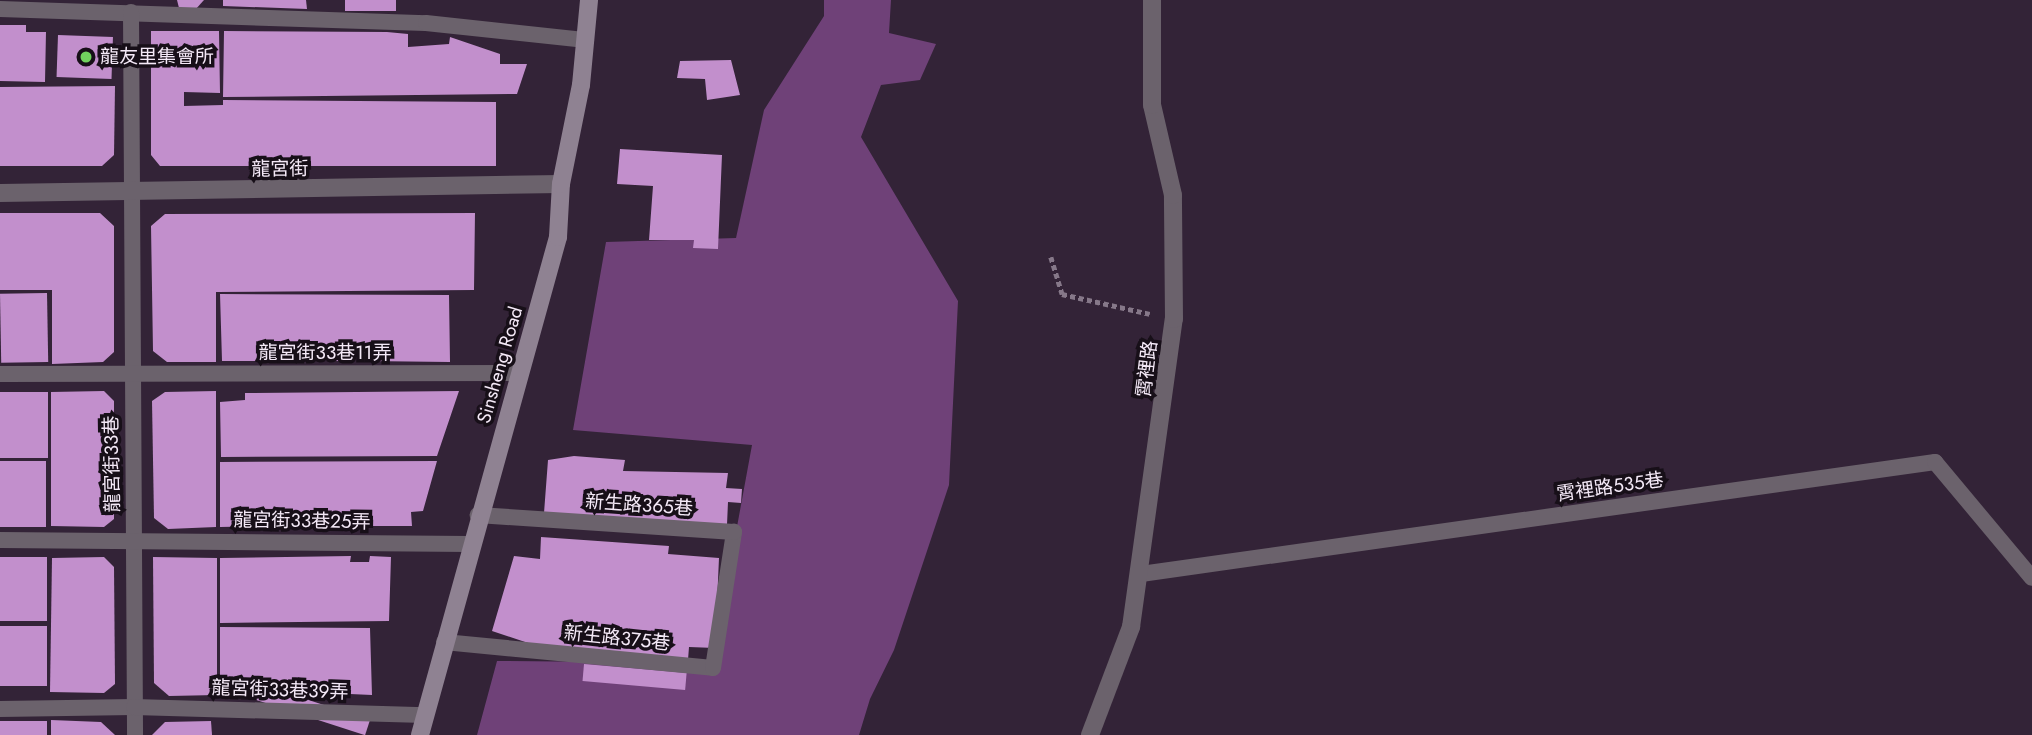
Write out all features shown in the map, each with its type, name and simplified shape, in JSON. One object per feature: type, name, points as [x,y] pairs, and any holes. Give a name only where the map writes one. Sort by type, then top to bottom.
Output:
[{"type":"street","name":"Sinsheng Road","points":[[420,735],[478,515],[558,237],[561,184],[586,40],[589,0]]},
{"type":"street","name":"霄裡路","points":[[1090,735],[1131,627],[1141,574],[1174,319],[1172,195],[1152,105],[1152,0]]},
{"type":"street","name":"龍宮街","points":[[0,192],[129,193],[561,184]]},
{"type":"lane","points":[[0,9],[426,23],[586,40]]},
{"type":"lane","name":"龍宮街33巷","points":[[131,12],[129,193],[135,735]]},
{"type":"lane","name":"龍宮街33巷11弄","points":[[0,374],[520,373]]},
{"type":"lane","name":"霄裡路535巷","points":[[1141,574],[1935,462],[2032,578]]},
{"type":"lane","name":"新生路365巷","points":[[478,515],[734,532],[724,595]]},
{"type":"lane","name":"龍宮街33巷25弄","points":[[0,540],[470,544]]},
{"type":"lane","name":"新生路375巷","points":[[444,642],[713,668],[724,595]]},
{"type":"lane","name":"龍宮街33巷39弄","points":[[0,709],[134,707],[425,715]]},
{"type":"path","points":[[1051,257],[1062,294],[1174,319]]},
{"type":"shaded area","points":[[824,0],[891,0],[889,33],[936,44],[920,80],[881,85],[861,137],[958,301],[949,485],[894,650],[870,699],[859,735],[477,735],[497,661],[712,663],[752,445],[573,430],[606,242],[736,238],[764,110],[824,16]]},
{"type":"building","points":[[177,0],[204,0],[195,10],[179,8]]},
{"type":"building","points":[[223,0],[306,0],[307,9],[223,6]]},
{"type":"building","points":[[345,0],[396,0],[396,11],[345,11]]},
{"type":"building","points":[[0,25],[26,25],[26,32],[46,32],[45,82],[0,81]]},
{"type":"building","points":[[151,31],[219,31],[220,93],[184,92],[184,106],[223,105],[223,100],[496,102],[496,166],[160,166],[151,155]]},
{"type":"building","points":[[224,31],[387,32],[408,34],[408,47],[449,44],[450,37],[500,54],[500,64],[527,64],[517,94],[223,97]]},
{"type":"building","name":"龍友里集會所","points":[[58,35],[113,37],[112,79],[57,77]]},
{"type":"building","points":[[731,60],[740,95],[707,100],[705,79],[677,78],[680,61]]},
{"type":"building","points":[[115,86],[114,155],[102,166],[0,166],[0,87]]},
{"type":"building","points":[[620,149],[722,155],[718,249],[693,248],[694,240],[649,240],[653,186],[617,184]]},
{"type":"building","points":[[0,213],[100,213],[114,226],[114,352],[103,362],[52,364],[52,290],[0,290]]},
{"type":"building","points":[[475,213],[474,290],[216,292],[216,362],[167,362],[153,351],[151,226],[165,214]]},
{"type":"building","points":[[47,293],[48,362],[1,363],[0,294]]},
{"type":"building","points":[[220,294],[449,295],[450,362],[367,361],[368,353],[348,353],[348,361],[222,361]]},
{"type":"building","points":[[104,391],[114,401],[114,519],[104,527],[51,526],[51,392]]},
{"type":"building","points":[[216,391],[216,527],[168,529],[154,518],[152,401],[165,392]]},
{"type":"building","points":[[459,391],[437,456],[221,457],[220,402],[245,400],[245,393]]},
{"type":"building","points":[[0,392],[48,392],[48,458],[0,458]]},
{"type":"building","points":[[574,456],[625,460],[623,471],[728,473],[726,488],[742,489],[741,503],[728,502],[727,525],[544,513],[548,460]]},
{"type":"building","points":[[0,461],[46,461],[46,527],[0,527]]},
{"type":"building","points":[[437,461],[423,511],[411,512],[412,526],[309,526],[309,518],[267,516],[267,526],[220,527],[220,462]]},
{"type":"building","points":[[541,537],[669,546],[668,554],[719,558],[715,648],[689,647],[688,660],[537,646],[492,631],[514,556],[540,559]]},
{"type":"building","points":[[351,556],[350,562],[369,562],[370,556],[391,557],[389,621],[220,623],[220,558]]},
{"type":"building","points":[[0,557],[47,557],[47,621],[0,621]]},
{"type":"building","points":[[104,557],[114,567],[115,684],[104,693],[50,692],[52,558]]},
{"type":"building","points":[[153,557],[217,558],[217,695],[169,696],[154,683]]},
{"type":"building","points":[[0,626],[47,626],[47,686],[0,686]]},
{"type":"building","points":[[220,627],[370,628],[372,695],[350,694],[349,682],[334,684],[335,695],[220,694]]},
{"type":"building","points":[[584,664],[687,673],[685,690],[583,681]]},
{"type":"building","points":[[228,674],[370,720],[364,735],[223,689]]},
{"type":"building","points":[[51,720],[101,722],[115,735],[51,735]]},
{"type":"building","points":[[0,721],[47,721],[47,735],[0,735]]},
{"type":"building","points":[[211,721],[212,735],[152,735],[165,722]]},
{"type":"place","name":"龍友里集會所","points":[[86,57]]}]
